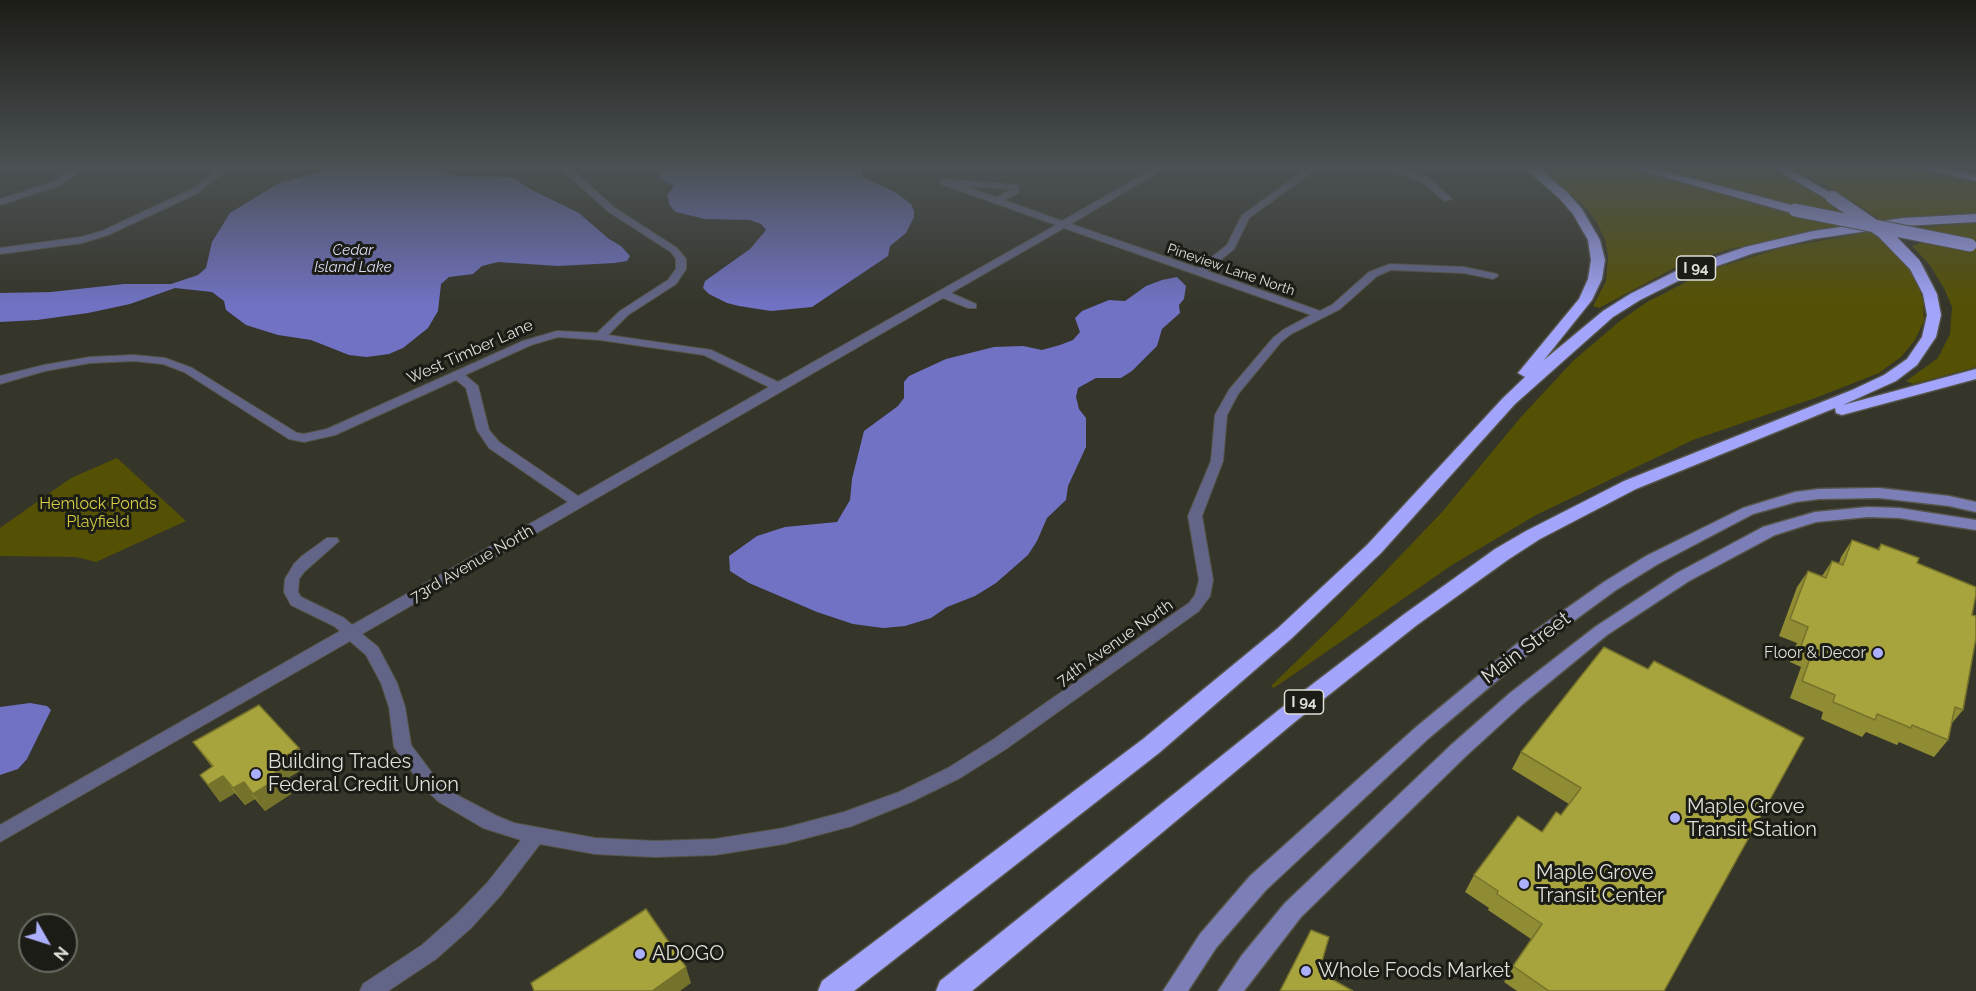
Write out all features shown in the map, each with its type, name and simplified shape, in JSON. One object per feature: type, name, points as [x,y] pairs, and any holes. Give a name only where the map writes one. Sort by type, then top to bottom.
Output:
[{"type":"highway","points":[[1473,441],[1585,300],[1597,270],[1598,260],[1594,240],[1578,213]]},
{"type":"highway","points":[[1811,213],[1973,246]]},
{"type":"highway","points":[[1690,461],[1858,393],[1890,378],[1921,353],[1929,337],[1934,315],[1930,294],[1915,265],[1883,232],[1856,213]]},
{"type":"highway","name":"I 94","points":[[832,991],[1151,746],[1254,660],[1351,571],[1509,401],[1586,331],[1635,297],[1703,265],[1750,250],[1813,235],[1903,222],[1976,218]]},
{"type":"highway","name":"I 94","points":[[950,991],[1288,715],[1502,554],[1560,520],[1630,485],[1690,461],[1858,405],[1976,374]]},
{"type":"street","points":[[0,251],[82,240],[119,228],[149,213]]},
{"type":"street","points":[[600,337],[624,313],[672,282],[681,269],[681,259],[674,250],[617,213]]},
{"type":"street","name":"Pineview Lane North","points":[[1036,213],[1321,315]]},
{"type":"street","name":"73rd Avenue North","points":[[0,834],[1085,213]]},
{"type":"street","points":[[1198,273],[1231,247],[1240,225],[1250,213]]},
{"type":"street","points":[[119,228],[134,234]]},
{"type":"street","name":"74th Avenue North","points":[[332,541],[307,559],[299,568],[292,579],[291,592],[296,601],[330,617],[372,651],[381,666],[397,707],[403,747],[429,782],[445,797],[490,822],[535,836],[595,846],[655,849],[716,847],[784,836],[844,820],[905,797],[973,763],[1181,619],[1194,607],[1202,596],[1206,580],[1195,516],[1217,461],[1221,415],[1225,404],[1277,340],[1287,332],[1336,307],[1373,274],[1390,267],[1464,270],[1493,276]]},
{"type":"street","points":[[944,294],[972,306]]},
{"type":"street","name":"West Timber Lane","points":[[0,380],[44,368],[90,360],[134,358],[165,361],[188,370],[293,436],[315,436],[331,432],[545,336],[562,334],[707,352],[780,388]]},
{"type":"street","points":[[457,375],[472,386],[483,430],[494,445],[579,503]]},
{"type":"street","name":"Main Street","points":[[1175,991],[1208,941],[1258,883],[1422,732],[1525,647],[1610,586],[1652,560],[1729,520],[1795,497],[1819,494],[1879,493],[1948,501],[1976,507]]},
{"type":"street","name":"Main Street","points":[[1230,991],[1293,910],[1466,743],[1517,698],[1602,631],[1683,577],[1769,531],[1815,516],[1868,512],[1899,513],[1976,525]]},
{"type":"street","points":[[370,991],[429,952],[464,921],[494,890],[535,836]]},
{"type":"green space","points":[[1590,213],[1808,213],[1843,222],[1878,218],[1870,213],[1976,213],[1851,224],[1730,249],[1680,265],[1599,308],[1593,306],[1606,281],[1608,257],[1605,240]]},
{"type":"green space","points":[[1976,223],[1976,241],[1926,232],[1883,236],[1915,276],[1923,300],[1924,321],[1915,340],[1901,357],[1879,373],[1818,397],[1693,440],[1536,515],[1452,565],[1274,688],[1271,686],[1338,621],[1443,511],[1521,417],[1573,361],[1620,321],[1647,302],[1707,271],[1784,247],[1877,231]]},
{"type":"green space","points":[[1931,240],[1976,248],[1976,367],[1913,384],[1906,381],[1938,358],[1950,334],[1952,307],[1944,288],[1929,264],[1912,246]]},
{"type":"green space","name":"Hemlock Ponds Playfield","points":[[117,458],[186,521],[96,562],[76,557],[0,556],[0,528],[71,478]]},
{"type":"water","name":"Cedar Island Lake","points":[[230,213],[579,213],[609,239],[621,246],[630,256],[627,261],[614,263],[558,266],[498,262],[482,266],[473,274],[449,277],[441,284],[438,311],[428,328],[403,348],[389,354],[367,357],[349,355],[311,340],[278,335],[246,325],[226,310],[224,301],[212,292],[175,288],[130,304],[88,313],[0,322],[0,293],[51,292],[124,284],[171,284],[198,275],[206,268],[212,242]]},
{"type":"water","points":[[681,213],[914,213],[906,233],[890,246],[888,256],[812,307],[771,311],[727,303],[709,294],[703,288],[705,281],[750,249],[766,230],[761,224],[750,220],[705,219]]},
{"type":"water","points":[[1177,277],[1186,286],[1184,299],[1179,305],[1180,313],[1162,329],[1157,346],[1132,371],[1121,378],[1096,378],[1078,388],[1076,397],[1079,409],[1086,418],[1086,447],[1068,486],[1066,500],[1047,518],[1028,555],[996,583],[975,596],[947,607],[931,618],[905,626],[883,628],[853,624],[817,612],[749,583],[730,571],[729,556],[757,536],[785,527],[837,522],[850,500],[852,479],[864,431],[898,406],[904,398],[904,382],[909,376],[946,359],[994,347],[1023,346],[1042,350],[1060,345],[1073,340],[1080,332],[1075,318],[1082,311],[1109,300],[1125,301],[1146,286]]},
{"type":"water","points":[[30,703],[47,706],[51,710],[27,759],[18,769],[0,775],[0,707]]},
{"type":"building","name":"Floor & Decor","points":[[1852,540],[1879,550],[1881,544],[1919,558],[1917,563],[1976,587],[1972,615],[1976,616],[1976,638],[1963,710],[1955,707],[1948,740],[1877,714],[1875,720],[1833,702],[1835,695],[1802,681],[1813,650],[1801,646],[1808,627],[1790,619],[1808,571],[1826,578],[1832,561],[1843,565]]},
{"type":"building","name":"Maple Grove Transit Station","points":[[1604,647],[1648,669],[1654,661],[1804,738],[1664,991],[1549,991],[1513,966],[1542,924],[1497,894],[1498,891],[1474,875],[1518,816],[1542,832],[1556,812],[1561,815],[1581,788],[1521,752]]},
{"type":"building","name":"Building Trades Federal Credit Union","points":[[259,705],[299,748],[270,766],[280,777],[253,794],[244,782],[233,788],[223,776],[208,785],[200,775],[213,766],[193,742]]},
{"type":"building","name":"ADOGO","points":[[646,909],[686,967],[652,991],[534,991],[531,983]]},
{"type":"building","points":[[1311,930],[1329,937],[1319,972],[1353,991],[1280,991]]},
{"type":"place","name":"Floor & Decor","points":[[1878,653]]},
{"type":"place","name":"Building Trades Federal Credit Union","points":[[256,774]]},
{"type":"place","name":"Maple Grove Transit Station","points":[[1675,818]]},
{"type":"place","name":"Maple Grove Transit Center","points":[[1524,884]]},
{"type":"place","name":"ADOGO","points":[[640,954]]},
{"type":"place","name":"Whole Foods Market","points":[[1306,971]]}]
